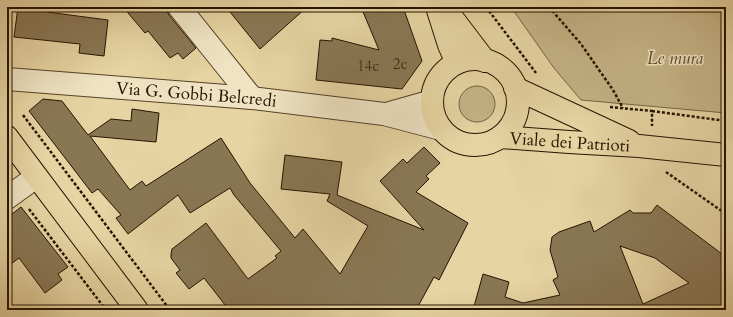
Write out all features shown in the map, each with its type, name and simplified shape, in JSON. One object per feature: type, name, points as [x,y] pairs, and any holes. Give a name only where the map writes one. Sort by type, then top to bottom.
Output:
[{"type":"main road","points":[[437,7],[457,63]]},
{"type":"main road","points":[[444,7],[485,61]]},
{"type":"main road","name":"Viale dei Patrioti","points":[[471,59],[485,61],[498,66],[508,76],[515,88],[518,102],[516,114],[509,128],[500,137],[488,143],[476,145],[463,143],[450,138],[441,129],[436,120],[432,100],[434,89],[439,78],[457,63],[471,59]]},
{"type":"main road","name":"Viale dei Patrioti","points":[[515,88],[639,146]]},
{"type":"main road","name":"Viale dei Patrioti","points":[[500,137],[639,146],[726,155]]},
{"type":"main road","points":[[7,138],[137,310]]},
{"type":"street","points":[[179,7],[252,98]]},
{"type":"street","name":"Via G. Gobbi Belcredi","points":[[7,79],[252,98],[384,114],[441,129]]},
{"type":"street","name":"Via G. Gobbi Belcredi","points":[[384,114],[432,100]]},
{"type":"street","points":[[16,201],[36,177]]},
{"type":"path","points":[[486,7],[537,74]]},
{"type":"path","points":[[549,7],[581,44],[613,90],[623,108],[604,106]]},
{"type":"path","points":[[652,111],[726,121]]},
{"type":"path","points":[[23,115],[170,310]]},
{"type":"path","points":[[666,171],[726,214]]},
{"type":"path","points":[[16,201],[106,310]]},
{"type":"green space","name":"Le mura","points":[[511,7],[726,7],[726,113],[581,100],[554,68]]},
{"type":"green space","points":[[477,86],[490,91],[495,104],[490,117],[477,122],[464,117],[459,104],[464,91]]},
{"type":"building","points":[[18,7],[47,9],[47,12],[108,20],[104,56],[79,53],[80,44],[14,37]]},
{"type":"building","points":[[123,7],[165,7],[169,15],[196,48],[183,59],[178,53],[170,58],[148,31],[145,33]]},
{"type":"building","points":[[226,7],[307,7],[260,49]]},
{"type":"building","points":[[361,7],[403,7],[422,61],[402,89],[316,80],[320,40],[332,41],[332,38],[379,50]]},
{"type":"building","points":[[43,99],[62,101],[88,135],[111,119],[131,121],[132,109],[159,113],[156,142],[90,136],[130,190],[142,181],[146,186],[221,138],[250,183],[295,238],[303,229],[340,274],[368,226],[327,201],[330,194],[281,189],[285,155],[342,162],[337,195],[424,230],[380,181],[403,159],[407,163],[424,147],[440,163],[426,176],[429,179],[416,192],[468,223],[439,280],[434,277],[416,310],[229,310],[204,278],[189,289],[176,273],[180,270],[171,258],[171,254],[172,249],[206,223],[248,279],[277,258],[275,256],[281,251],[234,195],[230,188],[190,213],[178,195],[128,234],[116,218],[121,215],[98,189],[92,193],[29,111]]},
{"type":"building","points":[[657,205],[726,257],[726,310],[473,310],[483,274],[509,282],[505,297],[523,303],[560,295],[553,280],[558,277],[550,250],[552,237],[559,232],[590,221],[594,232],[630,210],[633,213],[651,213]],"holes":[[[620,246],[655,258],[689,283],[643,304]]]},
{"type":"building","points":[[21,207],[68,267],[58,274],[62,280],[45,293],[19,258],[7,267],[7,218]]}]
